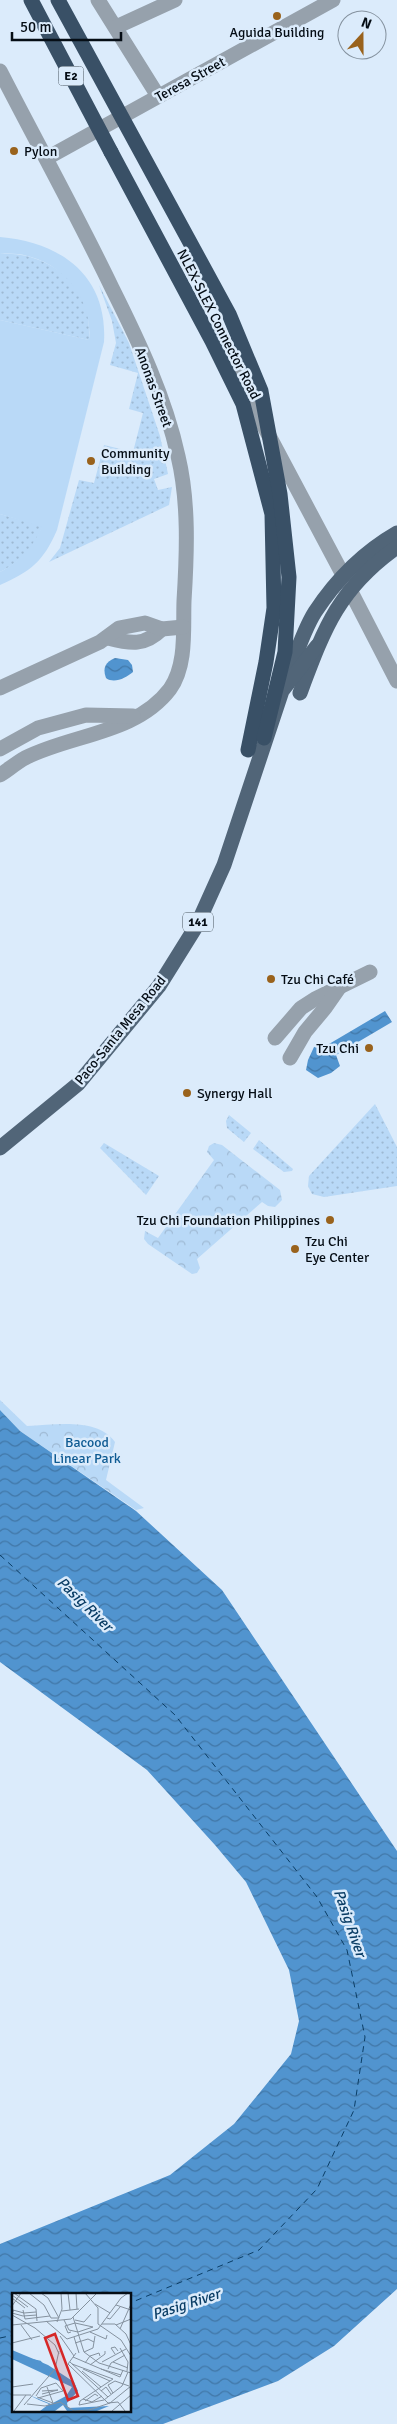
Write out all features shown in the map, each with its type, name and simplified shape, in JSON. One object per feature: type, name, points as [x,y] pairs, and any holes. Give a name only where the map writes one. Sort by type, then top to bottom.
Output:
[{"type":"highway","name":"NLEX-SLEX Connector Road","points":[[31,0],[212,341],[243,404],[272,514],[274,608],[266,662],[248,750]]},
{"type":"highway","name":"NLEX-SLEX Connector Road","points":[[58,0],[229,314],[261,391],[280,494],[289,577],[285,652],[264,738]]},
{"type":"main road","name":"Paco-Santa Mesa Road","points":[[0,1148],[78,1084],[159,986],[196,925],[224,865],[282,691],[314,613],[344,575],[382,541],[397,533]]},
{"type":"main road","name":"Paco-Santa Mesa Road","points":[[300,693],[332,615],[350,590],[364,575],[397,547]]},
{"type":"main road","name":"Paco-Santa Mesa Road","points":[[282,691],[318,646]]},
{"type":"street","points":[[98,0],[158,96]]},
{"type":"street","name":"Teresa Street","points":[[47,158],[332,0]]},
{"type":"street","points":[[116,27],[168,1]]},
{"type":"street","name":"Anonas Street","points":[[0,71],[47,158],[135,335],[160,392],[178,456],[184,503],[186,565],[180,666],[176,678],[163,696],[137,716],[106,732],[82,737],[25,758],[0,775]]},
{"type":"street","points":[[231,364],[344,575]]},
{"type":"street","points":[[350,590],[397,681]]},
{"type":"street","points":[[0,688],[108,638],[119,628],[149,623],[162,628],[183,627]]},
{"type":"street","points":[[0,749],[38,728],[86,715],[137,716]]},
{"type":"street","points":[[275,1038],[301,1008],[370,972]]},
{"type":"street","points":[[290,1058],[305,1032],[326,1008],[340,987]]},
{"type":"green space","points":[[0,237],[22,240],[43,246],[61,255],[76,267],[89,281],[98,298],[103,319],[104,342],[57,530],[47,550],[35,564],[20,575],[0,585],[0,572],[25,553],[42,527],[0,514],[0,320],[89,340],[89,322],[84,305],[76,290],[65,277],[51,266],[36,258],[18,254],[0,254]]},
{"type":"green space","points":[[0,254],[12,254],[36,259],[48,264],[68,278],[77,288],[85,303],[89,340],[0,320]]},
{"type":"green space","points":[[99,285],[129,343],[160,436],[168,474],[154,479],[158,490],[172,487],[169,505],[49,562],[60,548],[79,480],[94,483],[104,445],[133,452],[143,413],[129,409],[138,373],[110,365],[116,343],[112,321]]},
{"type":"green space","points":[[0,514],[43,526],[26,553],[15,563],[0,572]]},
{"type":"green space","points":[[375,1104],[397,1147],[397,1186],[324,1197],[312,1194],[308,1186],[309,1176]]},
{"type":"green space","points":[[229,1115],[251,1133],[244,1142],[227,1128],[226,1121]]},
{"type":"green space","points":[[259,1140],[293,1169],[292,1171],[284,1172],[253,1149]]},
{"type":"green space","points":[[104,1143],[159,1176],[146,1195],[100,1148]]},
{"type":"green space","points":[[214,1143],[222,1145],[280,1190],[282,1200],[275,1207],[268,1206],[262,1202],[197,1259],[200,1268],[197,1273],[192,1274],[148,1244],[144,1239],[145,1231],[158,1238],[214,1160],[207,1152],[209,1146]]},
{"type":"green space","name":"Bacood Linear Park","points":[[0,1400],[27,1426],[75,1424],[98,1429],[107,1434],[115,1442],[106,1480],[144,1508],[136,1510],[20,1431],[0,1410]]},
{"type":"water","points":[[115,658],[128,660],[132,665],[133,672],[123,678],[109,680],[106,678],[104,671],[109,661]]},
{"type":"water","points":[[385,1011],[392,1022],[336,1055],[340,1066],[331,1073],[318,1078],[306,1070],[314,1047],[329,1044]]},
{"type":"water","name":"Pasig River","points":[[0,1410],[20,1431],[136,1511],[222,1590],[397,1851],[397,2289],[334,2346],[278,2381],[163,2424],[0,2424],[0,2244],[170,2175],[234,2124],[291,2054],[299,2021],[289,1970],[246,1882],[147,1770],[0,1662]]},
{"type":"ferry route","points":[[0,1555],[175,1715],[317,1897],[347,1950],[365,2037],[354,2110],[317,2189],[259,2250],[131,2303]]},
{"type":"ferry route","points":[[0,2338],[12,2335]]},
{"type":"place","name":"Aguida Building","points":[[277,16]]},
{"type":"place","name":"Pylon","points":[[14,151]]},
{"type":"place","name":"Community Building","points":[[91,461]]},
{"type":"place","name":"Tzu Chi Café","points":[[271,979]]},
{"type":"place","name":"Tzu Chi","points":[[369,1048]]},
{"type":"place","name":"Synergy Hall","points":[[187,1093]]},
{"type":"place","name":"Tzu Chi Foundation Philippines","points":[[330,1220]]},
{"type":"place","name":"Tzu Chi Eye Center","points":[[295,1249]]}]
